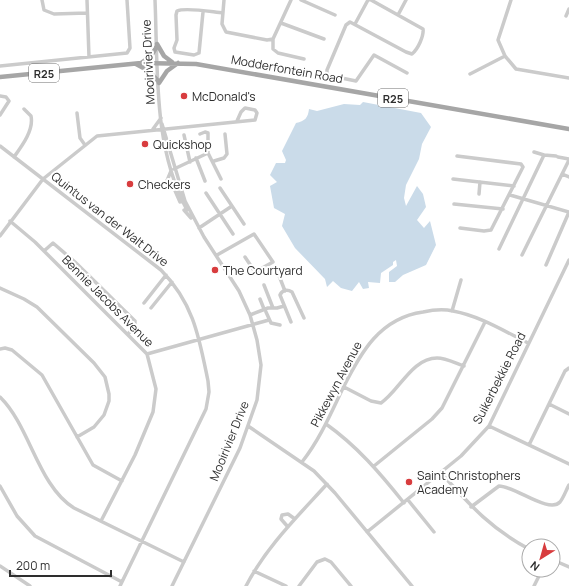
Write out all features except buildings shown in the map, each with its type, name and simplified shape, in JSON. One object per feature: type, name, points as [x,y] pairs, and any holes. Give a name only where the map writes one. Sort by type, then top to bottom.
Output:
[{"type":"main road","points":[[141,63],[151,56],[157,45],[164,56],[172,63]]},
{"type":"main road","name":"Modderfontein Road","points":[[0,77],[141,63],[178,63],[226,68],[569,129]]},
{"type":"main road","points":[[134,64],[148,71],[159,83],[167,70],[178,63]]},
{"type":"street","points":[[42,0],[44,10],[51,14],[87,13]]},
{"type":"street","points":[[87,0],[89,57]]},
{"type":"street","points":[[0,66],[126,54],[130,48],[128,0]]},
{"type":"street","name":"Mooirivier Drive","points":[[155,0],[161,118],[164,137],[181,199],[191,218],[217,255],[239,291],[250,316],[257,340],[260,377],[258,393],[248,426],[235,459],[172,586]]},
{"type":"street","points":[[224,0],[223,29],[232,34],[267,40],[273,39]]},
{"type":"street","points":[[291,0],[273,39],[274,50],[304,59]]},
{"type":"street","points":[[300,0],[335,15]]},
{"type":"street","points":[[355,24],[369,0],[398,15],[423,31],[416,50],[412,54],[351,22],[346,25],[326,72],[327,75],[356,81],[374,55],[407,74]]},
{"type":"street","points":[[398,15],[406,0]]},
{"type":"street","points":[[512,0],[498,37],[499,44],[505,56],[516,69],[569,78]]},
{"type":"street","points":[[566,16],[569,9]]},
{"type":"street","points":[[203,12],[200,52],[194,55],[177,53],[174,49],[177,40],[176,15],[178,10],[223,13]]},
{"type":"street","points":[[281,23],[324,39]]},
{"type":"street","points":[[470,74],[505,56]]},
{"type":"street","points":[[0,96],[6,97],[9,101],[0,115]]},
{"type":"street","points":[[0,236],[43,179],[97,136],[172,127],[254,120],[257,113],[255,110],[245,108],[241,112],[237,121]]},
{"type":"street","points":[[14,157],[24,142],[31,124],[31,116],[24,109]]},
{"type":"street","points":[[77,113],[80,138],[85,145]]},
{"type":"street","points":[[153,130],[161,118]]},
{"type":"street","points":[[153,130],[164,137],[172,127]]},
{"type":"street","points":[[200,134],[205,132],[208,133],[208,152],[214,161],[221,179]]},
{"type":"street","points":[[214,161],[224,158],[227,154],[224,134]]},
{"type":"street","points":[[184,135],[190,162]]},
{"type":"street","name":"Quintus van der Walt Drive","points":[[0,146],[130,245],[166,275],[189,307],[198,339],[208,381],[209,392],[206,409],[121,584]]},
{"type":"street","points":[[191,218],[181,204],[173,186],[165,183],[173,170],[208,152]]},
{"type":"street","points":[[522,255],[569,160],[557,156],[544,155],[534,152]]},
{"type":"street","points":[[499,249],[544,155]]},
{"type":"street","points":[[457,156],[521,164],[523,167],[491,230],[484,231],[460,228]]},
{"type":"street","points":[[196,158],[205,181]]},
{"type":"street","name":"Mooirivier Drive","points":[[173,170],[185,201],[199,228]]},
{"type":"street","points":[[562,174],[569,177]]},
{"type":"street","points":[[453,179],[514,186]]},
{"type":"street","points":[[479,194],[480,182]]},
{"type":"street","points":[[220,188],[244,224]]},
{"type":"street","points":[[206,193],[233,234]]},
{"type":"street","points":[[510,195],[569,212],[546,265]]},
{"type":"street","points":[[454,204],[503,209]]},
{"type":"street","points":[[199,228],[232,206]]},
{"type":"street","name":"Bennie Jacobs Avenue","points":[[10,221],[44,251],[147,354],[155,384],[155,402],[146,430],[101,521]]},
{"type":"street","points":[[217,255],[254,234],[273,262],[255,272],[245,257]]},
{"type":"street","points":[[44,251],[53,243],[81,267],[136,321],[135,326],[128,334]]},
{"type":"street","name":"Suikerbekkie Road","points":[[367,532],[441,473],[476,442],[489,426],[569,261]]},
{"type":"street","points":[[278,273],[285,291]]},
{"type":"street","points":[[144,303],[166,275]]},
{"type":"street","points":[[452,310],[461,280]]},
{"type":"street","points":[[151,308],[172,282]]},
{"type":"street","points":[[264,285],[273,308]]},
{"type":"street","points":[[0,288],[37,307],[94,363],[105,377],[109,401],[104,415],[94,426],[77,437]]},
{"type":"street","points":[[291,322],[280,295],[285,291],[292,292],[304,318]]},
{"type":"street","points":[[260,299],[269,320],[273,325],[280,325]]},
{"type":"street","points":[[250,316],[284,306]]},
{"type":"street","name":"Pikkewyn Avenue","points":[[302,462],[314,446],[365,348],[384,327],[397,319],[411,313],[430,310],[452,310],[485,322],[528,343]]},
{"type":"street","points":[[147,354],[269,320]]},
{"type":"street","points":[[374,466],[432,419],[442,408],[485,322]]},
{"type":"street","points":[[0,350],[5,348],[12,350],[42,375],[93,465],[122,481]]},
{"type":"street","points":[[344,387],[371,401],[381,403],[413,370],[428,359],[443,359],[464,366]]},
{"type":"street","points":[[529,445],[566,371],[569,368]]},
{"type":"street","points":[[0,397],[11,412],[54,489],[60,497],[74,508],[184,562]]},
{"type":"street","points":[[549,404],[569,414]]},
{"type":"street","points":[[326,424],[355,447],[374,466],[404,503]]},
{"type":"street","points":[[248,426],[302,462],[327,484],[412,586]]},
{"type":"street","points":[[489,426],[569,464]]},
{"type":"street","points":[[441,473],[471,507],[499,531],[521,544]]},
{"type":"street","points":[[246,586],[254,571],[288,527],[327,484]]},
{"type":"street","points":[[471,507],[499,486],[512,488],[544,504],[551,506],[556,505],[569,485]]},
{"type":"street","points":[[0,486],[17,516],[35,536],[53,548],[121,584]]},
{"type":"street","points":[[408,500],[434,532]]},
{"type":"street","points":[[288,527],[281,519],[282,515],[288,514],[295,519]]},
{"type":"street","points":[[299,586],[317,562],[324,559],[331,562],[351,586]]},
{"type":"street","points":[[0,566],[21,582],[30,586]]},
{"type":"street","points":[[254,571],[286,586]]},
{"type":"street","points":[[19,586],[21,582]]},
{"type":"water","points":[[363,102],[421,113],[431,127],[422,144],[419,159],[406,185],[404,198],[406,206],[417,186],[423,194],[426,207],[417,220],[424,228],[430,221],[436,245],[426,265],[403,275],[395,282],[389,282],[389,272],[397,266],[396,260],[393,262],[393,265],[381,273],[380,283],[368,282],[369,288],[363,289],[359,282],[352,291],[341,288],[333,281],[327,287],[325,279],[295,248],[282,226],[285,214],[274,208],[270,186],[277,182],[270,175],[276,163],[285,163],[286,160],[282,151],[296,123],[306,119],[309,109],[317,111],[344,104],[360,105]]},
{"type":"place","name":"McDonald's","points":[[184,96]]},
{"type":"place","name":"Quickshop","points":[[145,144]]},
{"type":"place","name":"Checkers","points":[[130,184]]},
{"type":"place","name":"The Courtyard","points":[[215,270]]},
{"type":"place","name":"Saint Christophers Academy","points":[[409,482]]}]
